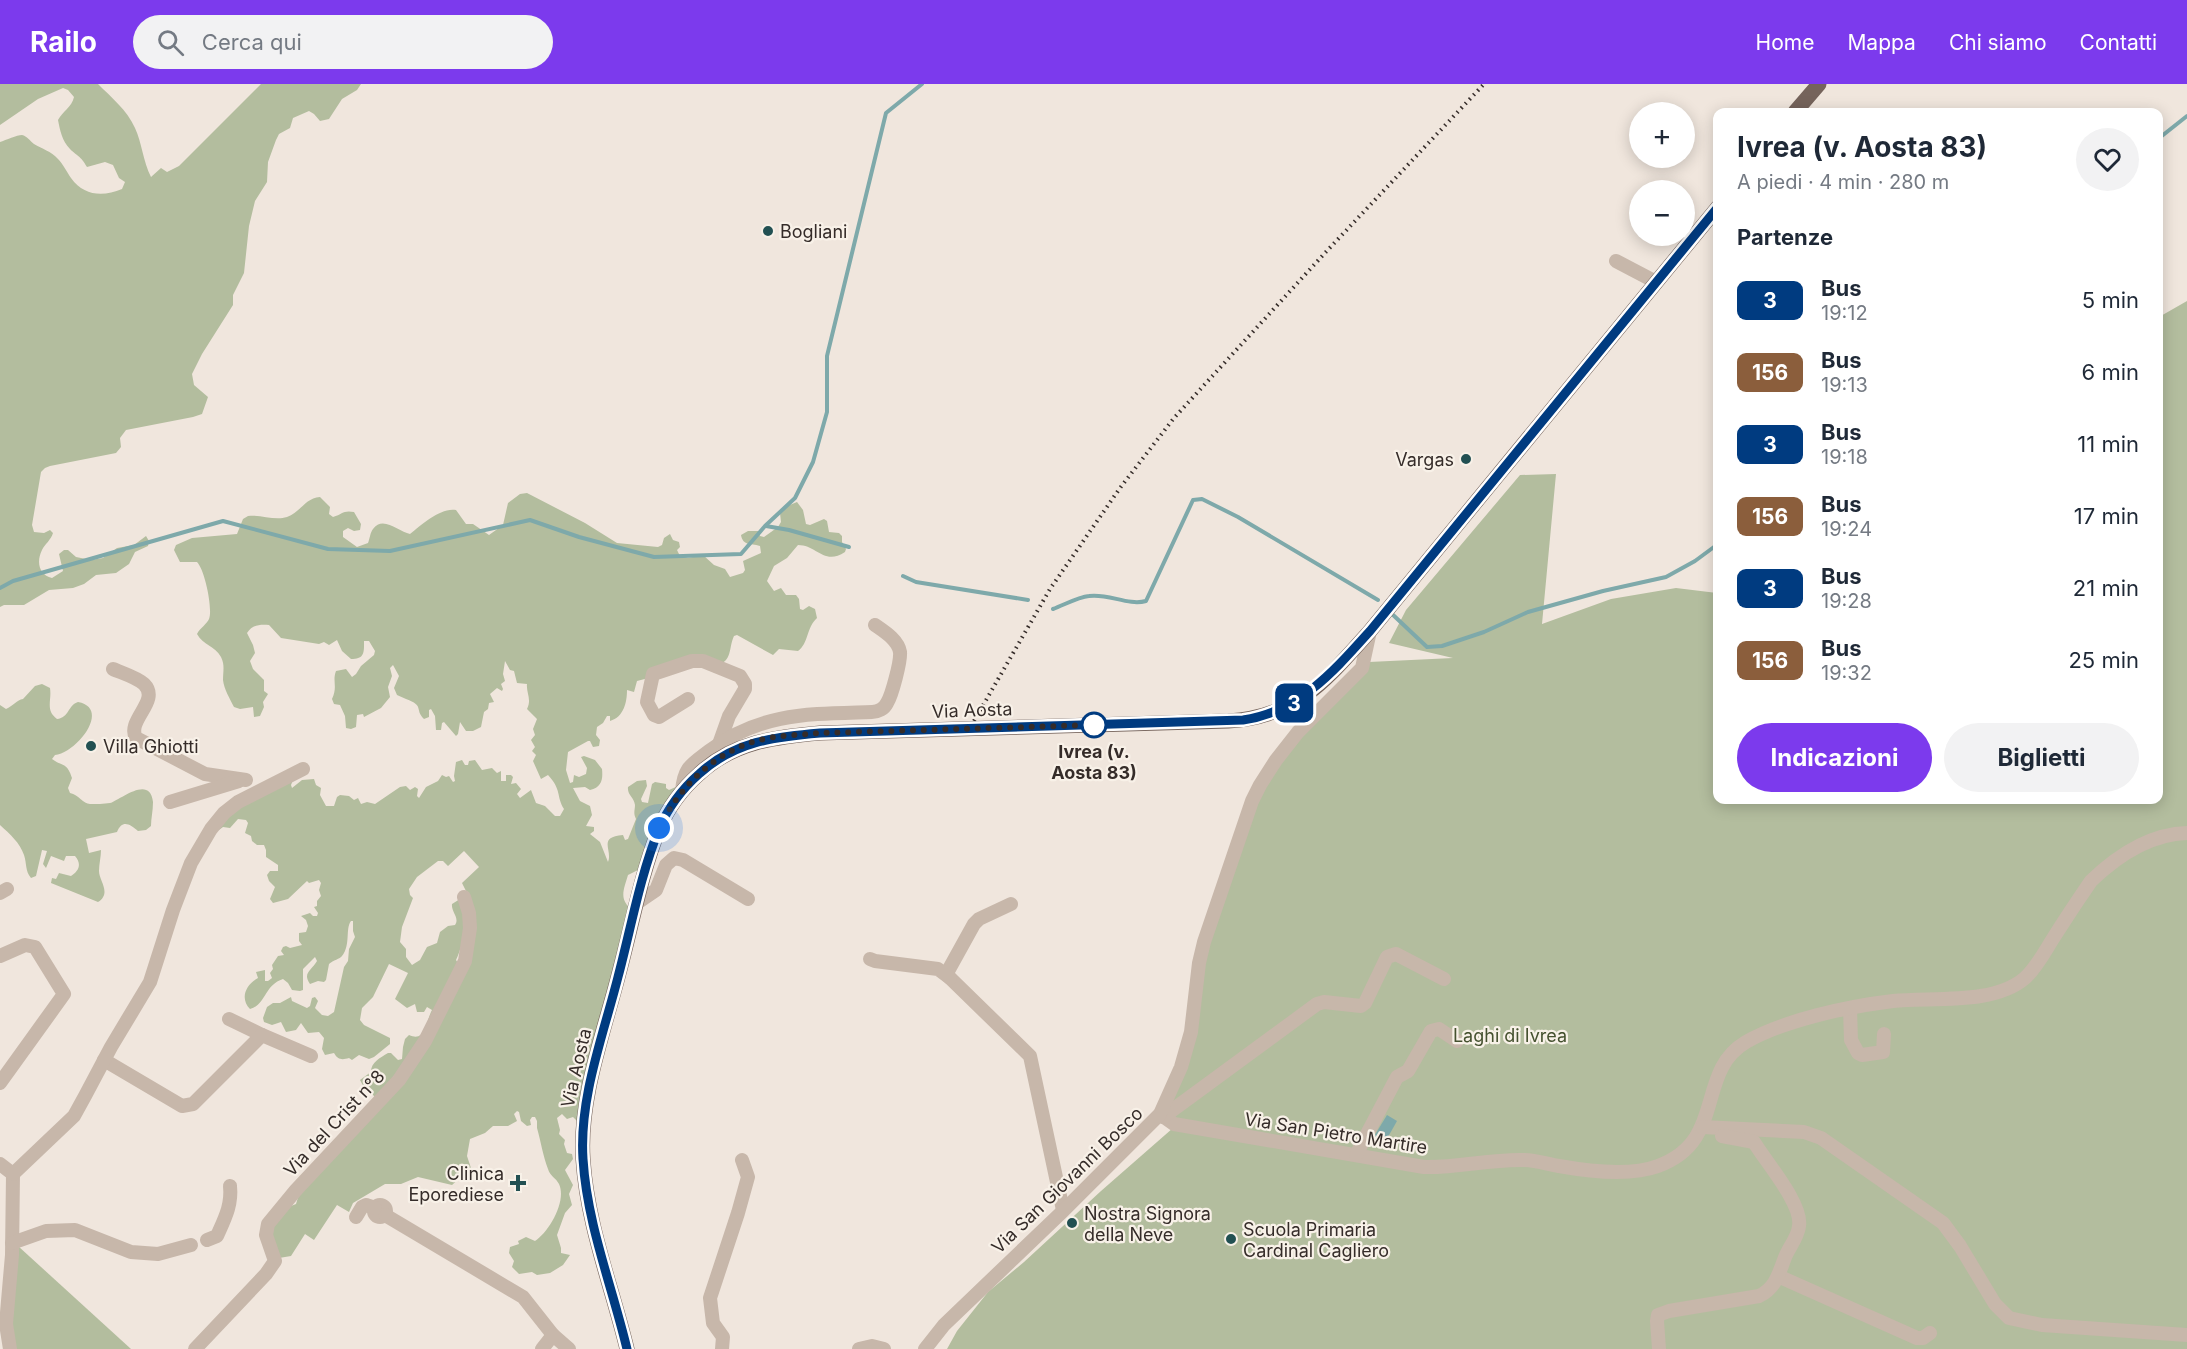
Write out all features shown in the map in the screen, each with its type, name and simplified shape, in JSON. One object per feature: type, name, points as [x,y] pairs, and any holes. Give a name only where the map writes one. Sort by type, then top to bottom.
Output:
[{"type":"main road","points":[[1799,108],[1819,84]]},
{"type":"main road","name":"Via Aosta","points":[[627,1349],[585,1180],[584,1125],[591,1083],[637,903],[659,828],[682,791],[700,772],[730,752],[756,741],[778,737],[820,733],[1228,721],[1259,718],[1288,706],[1318,686],[1370,631],[1713,213]]},
{"type":"street","points":[[1616,261],[1656,282]]},
{"type":"street","points":[[682,791],[684,774],[698,759],[749,727],[801,715],[880,710],[887,703],[900,653],[896,643],[875,625]]},
{"type":"street","name":"Via San Giovanni Bosco","points":[[925,1349],[944,1325],[1161,1115],[1181,1067],[1191,1032],[1199,963],[1204,942],[1252,801],[1276,760],[1298,732],[1362,668],[1370,631]]},
{"type":"street","points":[[688,699],[659,717],[654,715],[648,702],[653,674],[698,661],[736,673],[743,679],[745,689],[729,716],[719,744]]},
{"type":"street","points":[[113,669],[144,684],[147,690],[148,700],[134,728],[136,738],[205,774],[246,780],[254,790],[251,795]]},
{"type":"street","points":[[10,1349],[4,1308],[12,1243],[13,1174],[74,1116],[150,982],[173,910],[199,847],[224,813],[238,802],[303,769]]},
{"type":"street","points":[[170,802],[246,780]]},
{"type":"street","name":"Via San Pietro Martire","points":[[1161,1115],[1174,1124],[1424,1167],[1524,1160],[1574,1168],[1637,1170],[1658,1166],[1688,1147],[1701,1130],[1717,1078],[1725,1062],[1734,1051],[1754,1038],[1777,1028],[1850,1009],[1891,1002],[1969,997],[2001,992],[2010,988],[2024,979],[2036,965],[2098,874],[2115,860],[2136,848],[2156,839],[2187,833]]},
{"type":"street","points":[[637,903],[656,890],[666,865],[674,858],[683,860],[748,899]]},
{"type":"street","name":"Via del Crist n°8","points":[[195,1349],[267,1274],[274,1261],[266,1235],[268,1224],[296,1190],[399,1080],[425,1041],[465,961],[470,928],[469,913],[464,897]]},
{"type":"street","points":[[950,978],[948,971],[974,924],[979,919],[1011,904]]},
{"type":"street","points":[[0,956],[25,945],[35,946],[64,994],[0,1083]]},
{"type":"street","points":[[1161,1115],[1317,1004],[1324,1002],[1361,1006],[1365,1003],[1387,957],[1391,954],[1396,954],[1444,979]]},
{"type":"street","points":[[870,959],[875,962],[938,969],[1030,1056],[1063,1210]]},
{"type":"street","points":[[1850,1009],[1851,1040],[1858,1053],[1862,1055],[1883,1052],[1884,1034]]},
{"type":"street","points":[[229,1019],[310,1056]]},
{"type":"street","points":[[1356,1155],[1397,1077],[1408,1071],[1431,1031],[1439,1029],[1457,1041]]},
{"type":"street","points":[[104,1060],[182,1106],[188,1107],[262,1035]]},
{"type":"street","points":[[1659,1349],[1656,1321],[1662,1313],[1759,1296],[1772,1287],[1800,1226],[1800,1219],[1793,1203],[1754,1142],[1701,1130]]},
{"type":"street","points":[[1701,1130],[1804,1132],[1821,1138],[1943,1223],[1960,1246],[1995,1304],[2009,1318],[2042,1325],[2187,1335]]},
{"type":"street","points":[[723,1343],[713,1323],[710,1298],[748,1177],[742,1160]]},
{"type":"street","points":[[0,1164],[13,1174]]},
{"type":"street","points":[[207,1240],[217,1236],[227,1215],[231,1200],[230,1186]]},
{"type":"street","points":[[356,1217],[366,1205],[380,1211],[523,1297],[553,1335],[569,1349]]},
{"type":"street","points":[[12,1243],[46,1231],[75,1230],[131,1252],[158,1254],[191,1245]]},
{"type":"street","points":[[1778,1276],[1917,1338],[1923,1338],[1930,1333]]},
{"type":"street","points":[[723,1343],[725,1321]]},
{"type":"street","points":[[542,1349],[553,1335]]},
{"type":"street","points":[[859,1349],[872,1346],[884,1349]]},
{"type":"green space","points":[[0,84],[98,84],[132,121],[151,177],[161,168],[167,172],[179,166],[261,84],[361,84],[357,90],[342,99],[329,119],[320,121],[309,111],[293,118],[290,128],[279,134],[276,140],[268,162],[267,182],[255,201],[249,226],[244,273],[233,295],[233,305],[192,374],[194,385],[208,397],[202,414],[126,430],[120,438],[121,447],[116,453],[50,466],[41,472],[32,525],[34,532],[44,533],[50,530],[53,533],[40,555],[39,563],[44,574],[52,578],[63,571],[59,554],[64,550],[68,550],[76,557],[91,560],[103,558],[117,548],[134,545],[146,536],[149,541],[148,546],[135,552],[129,564],[116,573],[96,575],[84,584],[73,588],[49,590],[24,605],[0,607],[0,142],[20,135],[25,136],[55,156],[76,184],[94,193],[115,192],[122,189],[125,182],[119,178],[113,165],[105,162],[87,167],[65,142],[58,120],[73,101],[74,97],[68,90],[63,88],[38,99],[0,125]]},
{"type":"green space","name":"Laghi di Ivrea","points":[[2187,301],[2187,1349],[947,1349],[957,1331],[988,1292],[1173,1128],[1171,1082],[1251,791],[1369,662],[1453,658],[1389,643],[1406,610],[1520,475],[1556,474],[1542,624],[1611,599],[1676,588],[1713,593],[1713,804],[2163,804],[2163,315]]},
{"type":"green space","points":[[527,493],[585,523],[617,543],[658,547],[670,534],[673,540],[679,542],[680,547],[677,550],[680,556],[688,558],[703,555],[714,565],[725,569],[730,577],[743,573],[745,570],[743,561],[761,553],[760,546],[745,543],[741,535],[748,531],[758,531],[760,536],[764,537],[778,527],[781,522],[780,513],[785,507],[797,502],[803,510],[806,524],[810,525],[824,519],[827,521],[829,532],[839,533],[842,536],[846,549],[838,556],[831,557],[798,545],[787,558],[774,566],[767,581],[774,591],[781,588],[786,595],[796,595],[800,609],[803,610],[809,606],[815,609],[817,618],[802,648],[798,651],[779,649],[773,655],[737,635],[734,636],[727,659],[720,664],[714,661],[637,681],[634,692],[627,690],[622,713],[610,721],[610,716],[607,716],[597,727],[596,735],[600,740],[599,746],[593,747],[588,741],[568,752],[566,770],[570,783],[573,782],[574,775],[579,777],[586,774],[587,768],[581,757],[595,760],[602,769],[602,779],[597,787],[590,790],[585,787],[573,788],[580,801],[590,806],[592,815],[586,826],[594,827],[594,831],[590,834],[600,842],[608,862],[608,841],[615,836],[623,835],[625,840],[628,839],[636,819],[635,805],[628,787],[637,781],[646,780],[647,786],[641,799],[642,802],[648,803],[652,784],[655,782],[666,784],[669,790],[678,786],[638,870],[628,875],[623,897],[630,908],[577,1121],[573,1117],[567,1119],[562,1114],[557,1118],[559,1134],[565,1140],[567,1153],[572,1154],[573,1159],[565,1170],[573,1185],[569,1194],[572,1205],[565,1213],[557,1235],[561,1253],[570,1255],[563,1265],[550,1273],[537,1275],[532,1272],[519,1274],[512,1267],[514,1261],[509,1253],[510,1247],[519,1244],[518,1241],[526,1237],[535,1241],[540,1237],[555,1216],[561,1199],[559,1184],[549,1171],[545,1159],[535,1117],[530,1120],[531,1125],[527,1126],[521,1121],[517,1111],[514,1114],[517,1121],[508,1126],[493,1126],[485,1133],[470,1139],[467,1156],[471,1168],[452,1185],[418,1177],[401,1184],[385,1184],[353,1203],[349,1212],[337,1205],[314,1240],[305,1234],[291,1256],[279,1258],[271,1238],[274,1226],[286,1208],[296,1204],[300,1191],[402,1082],[469,963],[468,895],[462,883],[479,867],[464,851],[448,866],[443,861],[438,861],[417,877],[409,889],[413,898],[402,927],[400,942],[406,949],[406,957],[412,965],[420,960],[427,947],[437,943],[440,932],[448,926],[455,925],[452,904],[460,899],[465,921],[463,938],[456,960],[459,965],[419,1044],[376,1099],[371,1092],[366,1091],[360,1080],[371,1072],[377,1061],[388,1053],[398,1060],[402,1059],[405,1039],[409,1035],[415,1037],[422,1034],[432,1010],[427,1007],[424,1012],[417,1012],[415,1004],[407,1008],[395,999],[408,973],[389,964],[373,997],[362,1008],[360,1020],[364,1025],[390,1038],[390,1044],[374,1057],[369,1059],[359,1055],[352,1060],[340,1059],[334,1053],[325,1055],[322,1049],[324,1038],[319,1032],[308,1033],[301,1023],[296,1030],[286,1032],[281,1022],[272,1025],[264,1022],[267,1007],[291,997],[292,1001],[307,1008],[312,998],[315,997],[318,1001],[315,1008],[322,1015],[328,1016],[334,1012],[344,967],[348,961],[349,949],[355,937],[353,921],[349,924],[345,952],[329,964],[324,982],[318,981],[310,984],[308,980],[307,974],[317,961],[315,957],[303,969],[303,990],[292,990],[283,979],[272,986],[259,1003],[250,1009],[245,1001],[245,992],[258,978],[256,972],[265,970],[265,981],[268,981],[272,978],[270,973],[273,969],[272,965],[278,956],[284,955],[281,951],[283,947],[302,945],[299,941],[299,933],[306,932],[308,926],[306,920],[301,916],[310,913],[317,916],[318,913],[314,907],[317,906],[317,901],[321,896],[319,890],[321,883],[319,880],[309,883],[307,881],[288,899],[273,903],[270,899],[275,887],[267,875],[270,871],[278,871],[278,865],[266,857],[264,845],[257,845],[252,841],[251,836],[245,833],[248,823],[246,820],[238,819],[230,828],[223,827],[219,830],[224,814],[293,780],[292,788],[302,780],[314,779],[316,785],[321,788],[320,795],[326,806],[334,806],[340,795],[349,796],[354,800],[358,798],[361,804],[367,802],[375,804],[400,787],[406,786],[410,790],[415,787],[418,789],[419,798],[426,787],[438,781],[442,775],[449,776],[453,782],[455,781],[456,762],[462,760],[465,765],[468,765],[469,761],[475,760],[482,770],[492,768],[497,773],[501,771],[501,781],[506,781],[506,775],[511,775],[513,777],[511,784],[516,783],[521,789],[517,794],[520,798],[531,790],[536,803],[545,806],[555,816],[560,816],[564,809],[552,780],[548,775],[541,779],[533,761],[536,755],[532,751],[535,747],[531,740],[535,735],[533,729],[537,719],[527,709],[529,702],[527,684],[517,683],[514,671],[510,670],[505,661],[503,674],[505,681],[501,684],[503,689],[502,691],[497,688],[490,694],[494,702],[489,703],[488,709],[484,712],[481,727],[473,731],[466,731],[460,722],[456,736],[444,722],[441,730],[436,730],[435,716],[431,709],[429,717],[424,719],[412,701],[397,695],[394,688],[399,676],[393,665],[390,668],[392,676],[388,687],[390,697],[381,708],[364,717],[363,714],[357,715],[356,727],[351,729],[346,728],[345,716],[340,705],[334,704],[332,699],[335,691],[335,675],[336,671],[346,669],[352,677],[356,674],[361,666],[374,655],[375,651],[369,641],[364,641],[364,652],[359,658],[351,659],[342,651],[337,640],[329,645],[324,642],[319,644],[281,638],[269,625],[259,625],[251,628],[247,633],[255,653],[250,661],[253,669],[264,680],[264,691],[268,694],[263,702],[264,707],[260,716],[254,717],[253,707],[240,709],[234,707],[223,680],[221,657],[197,634],[208,621],[210,614],[203,573],[197,562],[180,562],[174,550],[176,545],[192,538],[237,534],[243,519],[248,516],[287,517],[310,500],[320,497],[330,507],[329,514],[333,517],[345,512],[354,512],[361,524],[360,530],[354,531],[348,528],[343,531],[343,537],[357,547],[368,543],[377,525],[386,524],[410,534],[431,518],[450,510],[456,510],[466,524],[473,524],[489,535],[503,525],[508,503],[520,494]]},
{"type":"green space","points":[[42,684],[50,688],[50,709],[57,719],[64,716],[78,702],[87,706],[92,712],[88,730],[73,746],[55,755],[52,759],[68,769],[72,778],[68,788],[70,793],[88,804],[110,803],[141,789],[151,794],[153,802],[151,826],[146,830],[138,831],[123,824],[117,832],[86,839],[89,853],[101,850],[99,871],[104,895],[98,902],[51,883],[52,878],[56,879],[59,873],[71,876],[76,872],[79,865],[75,856],[66,856],[64,861],[51,856],[46,868],[43,864],[47,851],[42,850],[36,876],[31,878],[20,847],[0,825],[0,705],[6,709],[23,699],[35,686]]},
{"type":"green space","points":[[18,1246],[131,1349],[13,1349],[11,1333]]},
{"type":"water","points":[[1387,1115],[1397,1121],[1384,1144],[1373,1138]]},
{"type":"waterway","points":[[0,588],[13,581],[223,521],[328,549],[390,551],[530,520],[579,537],[654,557],[741,554],[765,526],[795,498],[813,462],[827,412],[827,356],[886,113],[922,84]]},
{"type":"waterway","points":[[2163,135],[2187,116]]},
{"type":"waterway","points":[[1053,609],[1089,596],[1103,596],[1132,602],[1146,601],[1193,500],[1202,499],[1238,517],[1378,600]]},
{"type":"waterway","points":[[766,526],[849,547]]},
{"type":"waterway","points":[[1391,613],[1427,647],[1442,646],[1484,632],[1528,612],[1603,591],[1666,577],[1713,548]]},
{"type":"waterway","points":[[903,576],[916,582],[1028,600]]},
{"type":"railway","points":[[974,721],[1050,589],[1120,488],[1174,418],[1484,84]]},
{"type":"bus line","name":"3","points":[[627,1349],[585,1180],[583,1142],[586,1105],[659,828],[674,802],[691,781],[700,772],[730,752],[756,741],[778,737],[820,733],[1243,720],[1272,714],[1288,706],[1318,686],[1370,631],[1713,213]]},
{"type":"place","name":"Bogliani","points":[[768,231]]},
{"type":"place","name":"Vargas","points":[[1466,459]]},
{"type":"place","name":"Ivrea (v. Aosta 83)","points":[[1094,725]]},
{"type":"place","name":"Villa Ghiotti","points":[[91,746]]},
{"type":"place","name":"Clinica Eporediese","points":[[518,1183]]},
{"type":"place","name":"Nostra Signora della Neve","points":[[1072,1223]]},
{"type":"place","name":"Scuola Primaria Cardinal Cagliero","points":[[1231,1239]]},
{"type":"route","points":[[659,828],[682,791],[700,772],[730,752],[756,741],[820,733],[1094,725]]}]
